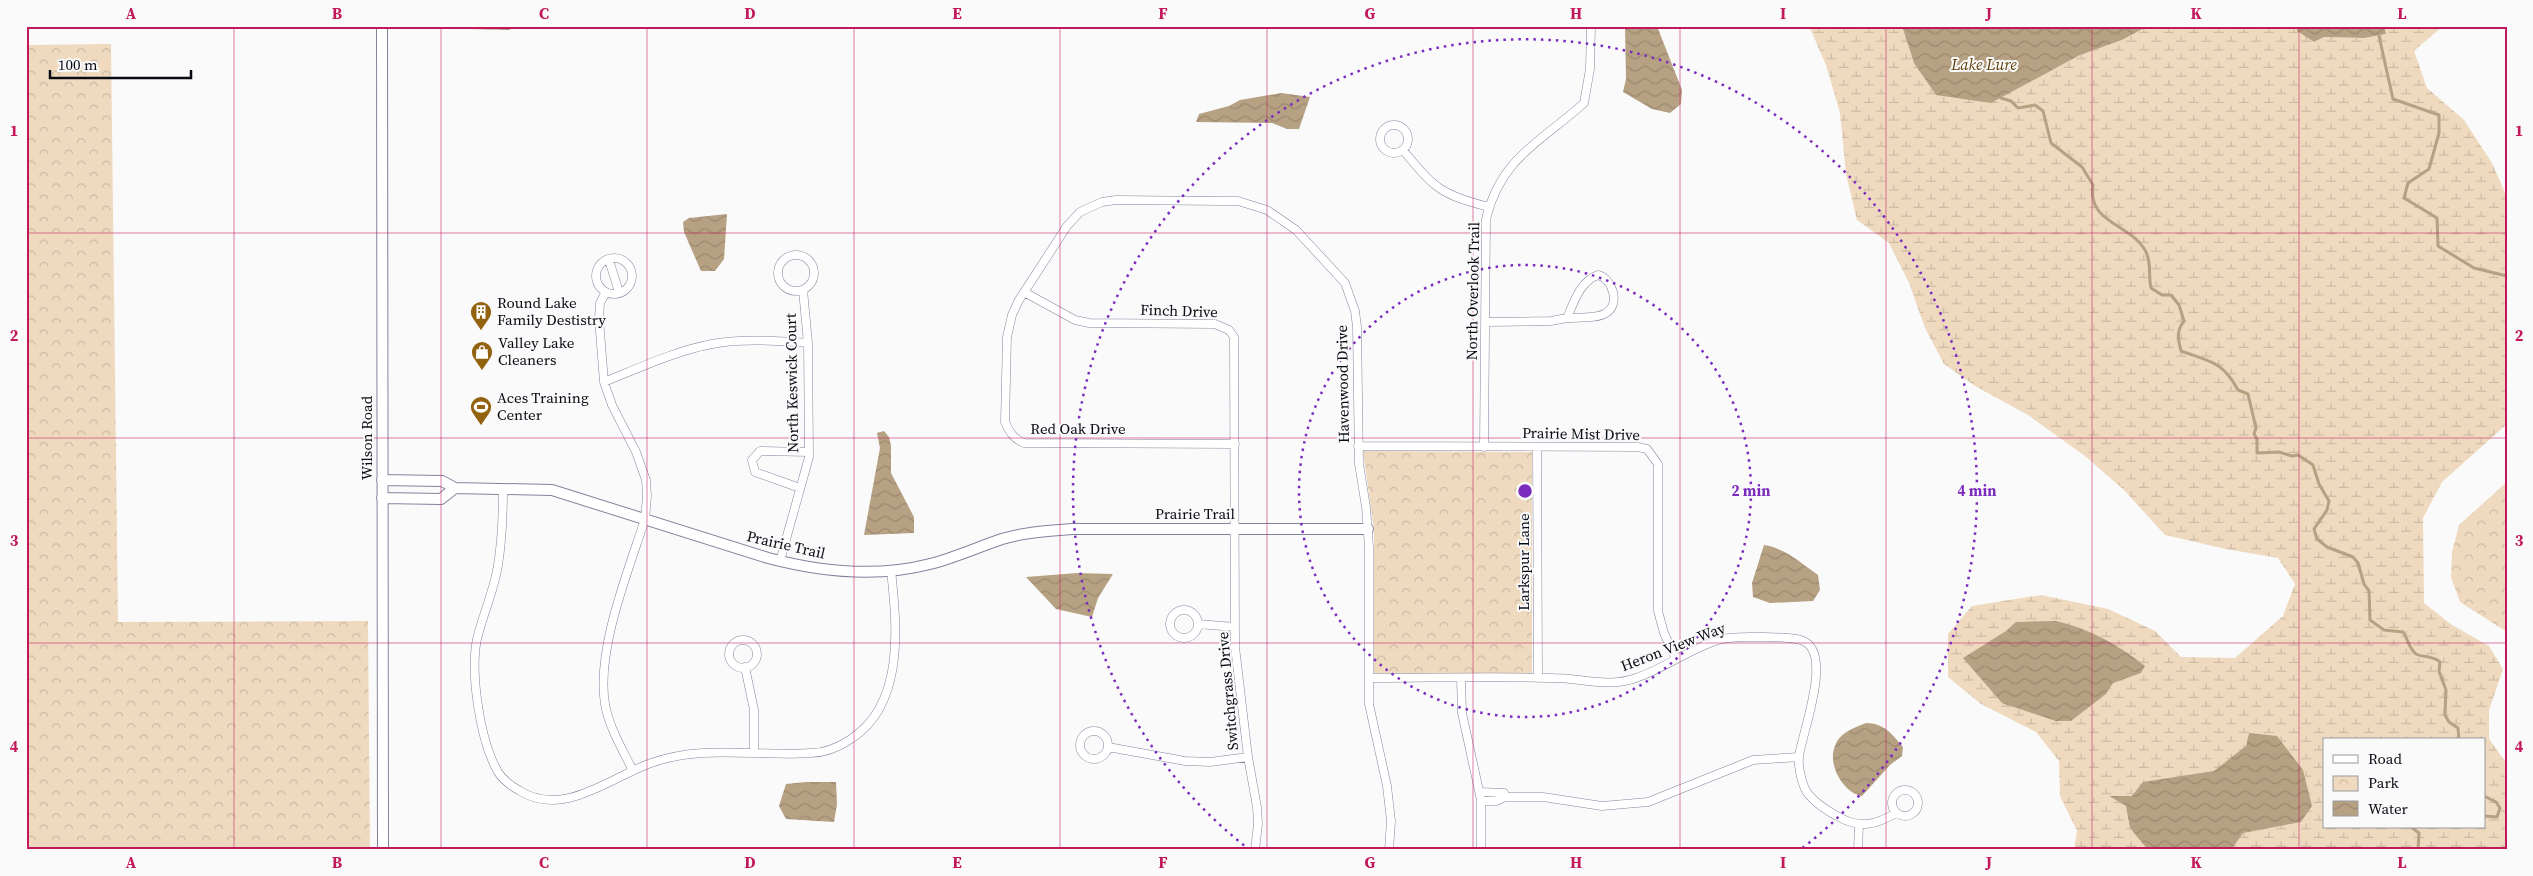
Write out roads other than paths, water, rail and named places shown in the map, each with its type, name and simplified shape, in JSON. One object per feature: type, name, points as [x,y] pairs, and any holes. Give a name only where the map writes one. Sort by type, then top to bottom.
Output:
[{"type":"street","name":"Wilson Road","points":[[382,26],[383,850]]},
{"type":"street","name":"North Overlook Trail","points":[[1484,447],[1487,322],[1486,219],[1489,207],[1499,181],[1522,154],[1584,103],[1590,69],[1591,26]]},
{"type":"street","points":[[1403,150],[1441,190],[1457,199],[1489,207]]},
{"type":"street","name":"Havenwood Drive","points":[[1024,292],[1067,226],[1080,212],[1102,202],[1116,200],[1223,200],[1245,203],[1267,210],[1296,230],[1345,283],[1355,311],[1357,327],[1358,446],[1368,530],[1369,704],[1387,786],[1391,821],[1389,850]]},
{"type":"street","points":[[797,254],[809,259],[814,270],[812,282],[803,290],[791,291],[781,284],[778,279],[778,267],[781,262],[791,255],[797,254]]},
{"type":"street","points":[[622,259],[632,271],[631,282],[620,292],[606,292],[599,285],[596,275],[600,266],[609,260],[622,259]]},
{"type":"street","points":[[609,260],[620,292]]},
{"type":"street","points":[[1487,322],[1552,321],[1606,313],[1612,307],[1614,296],[1610,284],[1604,277],[1598,275],[1589,278],[1578,294],[1567,318]]},
{"type":"street","name":"North Keswick Court","points":[[780,562],[809,452],[808,343],[803,290]]},
{"type":"street","points":[[606,292],[600,303],[599,319],[604,382],[612,405],[636,452],[646,480],[647,496],[645,519],[603,663],[605,704],[609,721],[633,771]]},
{"type":"street","name":"Finch Drive","points":[[1024,292],[1061,314],[1088,323],[1215,324],[1229,330],[1236,343],[1235,529]]},
{"type":"street","name":"Red Oak Drive","points":[[1024,292],[1012,315],[1007,337],[1006,422],[1009,433],[1016,440],[1024,443],[1235,444]]},
{"type":"street","points":[[604,382],[682,352],[713,344],[734,342],[808,343]]},
{"type":"street","name":"Prairie Mist Drive","points":[[1358,446],[1638,447],[1647,450],[1653,455],[1658,464],[1658,611],[1664,633],[1676,660]]},
{"type":"street","name":"Larkspur Lane","points":[[1537,447],[1538,678]]},
{"type":"street","points":[[800,488],[755,472],[752,460],[760,451],[809,452]]},
{"type":"street","name":"Prairie Trail","points":[[382,480],[442,481],[455,488],[552,490],[780,562],[845,572],[891,570],[929,564],[1030,532],[1073,528],[1368,530]]},
{"type":"street","points":[[382,498],[441,498],[455,488]]},
{"type":"street","points":[[503,489],[498,565],[476,643],[477,701],[481,726],[498,773],[508,784],[524,794],[541,799],[555,800],[584,794],[650,763],[686,754],[754,752],[812,754],[843,744],[870,724],[882,703],[891,677],[895,652],[896,614],[891,570]]},
{"type":"street","name":"Switchgrass Drive","points":[[1235,529],[1237,672],[1248,757],[1257,807],[1258,824],[1255,850]]},
{"type":"street","points":[[1198,624],[1235,627]]},
{"type":"street","name":"Heron View Way","points":[[1369,678],[1538,678],[1619,682],[1636,678],[1706,645],[1738,637],[1789,637],[1804,641],[1811,646],[1815,655],[1813,700],[1799,757]]},
{"type":"street","points":[[745,667],[754,710],[754,752]]},
{"type":"street","points":[[1461,678],[1462,713],[1480,792],[1481,850]]},
{"type":"street","points":[[1108,747],[1185,761],[1210,762],[1248,757]]},
{"type":"street","points":[[1481,801],[1498,801],[1505,797],[1542,797],[1602,806],[1648,802],[1753,760],[1799,757],[1801,776],[1806,790],[1828,812],[1843,820],[1859,824],[1879,823],[1896,813]]},
{"type":"street","points":[[1480,792],[1500,791],[1505,797]]},
{"type":"street","points":[[1858,850],[1859,824]]},
{"type":"water","points":[[428,26],[518,26],[509,30],[429,28]]},
{"type":"water","points":[[1625,26],[1657,26],[1682,90],[1681,104],[1670,113],[1652,109],[1623,92],[1626,79]]},
{"type":"water","name":"Lake Lure","points":[[1902,26],[2148,26],[2122,40],[2080,55],[1991,103],[1936,95],[1914,63]]},
{"type":"water","points":[[2148,26],[2183,26],[2175,29]]},
{"type":"water","points":[[2297,26],[2384,26],[2386,34],[2364,38],[2324,37],[2314,42],[2297,31]]},
{"type":"water","points":[[1281,93],[1310,97],[1299,129],[1287,129],[1272,123],[1196,122],[1199,114],[1229,106],[1240,100]]},
{"type":"water","points":[[727,214],[724,259],[715,271],[701,271],[684,232],[683,222],[689,218]]},
{"type":"water","points":[[884,431],[889,437],[891,446],[891,473],[914,517],[914,533],[864,535],[880,448],[877,433]]},
{"type":"water","points":[[1764,545],[1779,549],[1818,575],[1820,590],[1813,601],[1770,603],[1753,597],[1752,583]]},
{"type":"water","points":[[1077,573],[1113,574],[1098,598],[1092,617],[1056,609],[1026,577]]},
{"type":"water","points":[[2056,621],[2080,628],[2103,638],[2145,666],[2141,673],[2113,683],[2106,694],[2071,721],[2056,721],[2002,703],[1963,658],[2006,631],[2016,622]]},
{"type":"water","points":[[1866,723],[1883,727],[1903,747],[1902,756],[1890,765],[1862,796],[1855,794],[1838,777],[1833,761],[1833,753],[1840,737]]},
{"type":"water","points":[[2249,733],[2277,736],[2303,770],[2312,806],[2301,822],[2243,833],[2231,850],[2148,850],[2130,828],[2126,806],[2109,796],[2132,796],[2143,782],[2214,771],[2246,746]]},
{"type":"water","points":[[836,782],[837,804],[834,822],[786,819],[779,806],[786,784]]},
{"type":"waterway","points":[[2379,36],[2393,99],[2439,115],[2439,133],[2429,169],[2408,183],[2404,198],[2437,218],[2438,246],[2474,268],[2507,276]]},
{"type":"waterway","points":[[2001,98],[2011,101],[2018,108],[2035,105],[2043,111],[2051,143],[2082,167],[2093,185],[2093,198],[2096,207],[2111,222],[2138,241],[2145,250],[2149,264],[2151,288],[2162,295],[2171,295],[2179,305],[2184,321],[2178,335],[2181,351],[2215,364],[2227,373],[2238,390],[2248,394],[2256,428],[2254,434],[2257,439],[2257,453],[2279,452],[2292,456],[2298,455],[2313,465],[2319,484],[2329,501],[2327,510],[2314,529],[2317,539],[2327,547],[2353,557],[2358,563],[2364,584],[2369,591],[2370,620],[2384,630],[2403,632],[2416,654],[2434,658],[2440,662],[2439,671],[2446,690],[2445,715],[2449,722],[2458,728],[2459,738]]},
{"type":"waterway","points":[[2486,797],[2496,802],[2500,808],[2497,817],[2486,816]]},
{"type":"waterway","points":[[2412,828],[2419,833],[2418,850]]},
{"type":"place","name":"Round Lake Family Destistry","points":[[481,331]]},
{"type":"place","name":"Valley Lake Cleaners","points":[[482,371]]},
{"type":"place","name":"Aces Training Center","points":[[481,426]]}]
